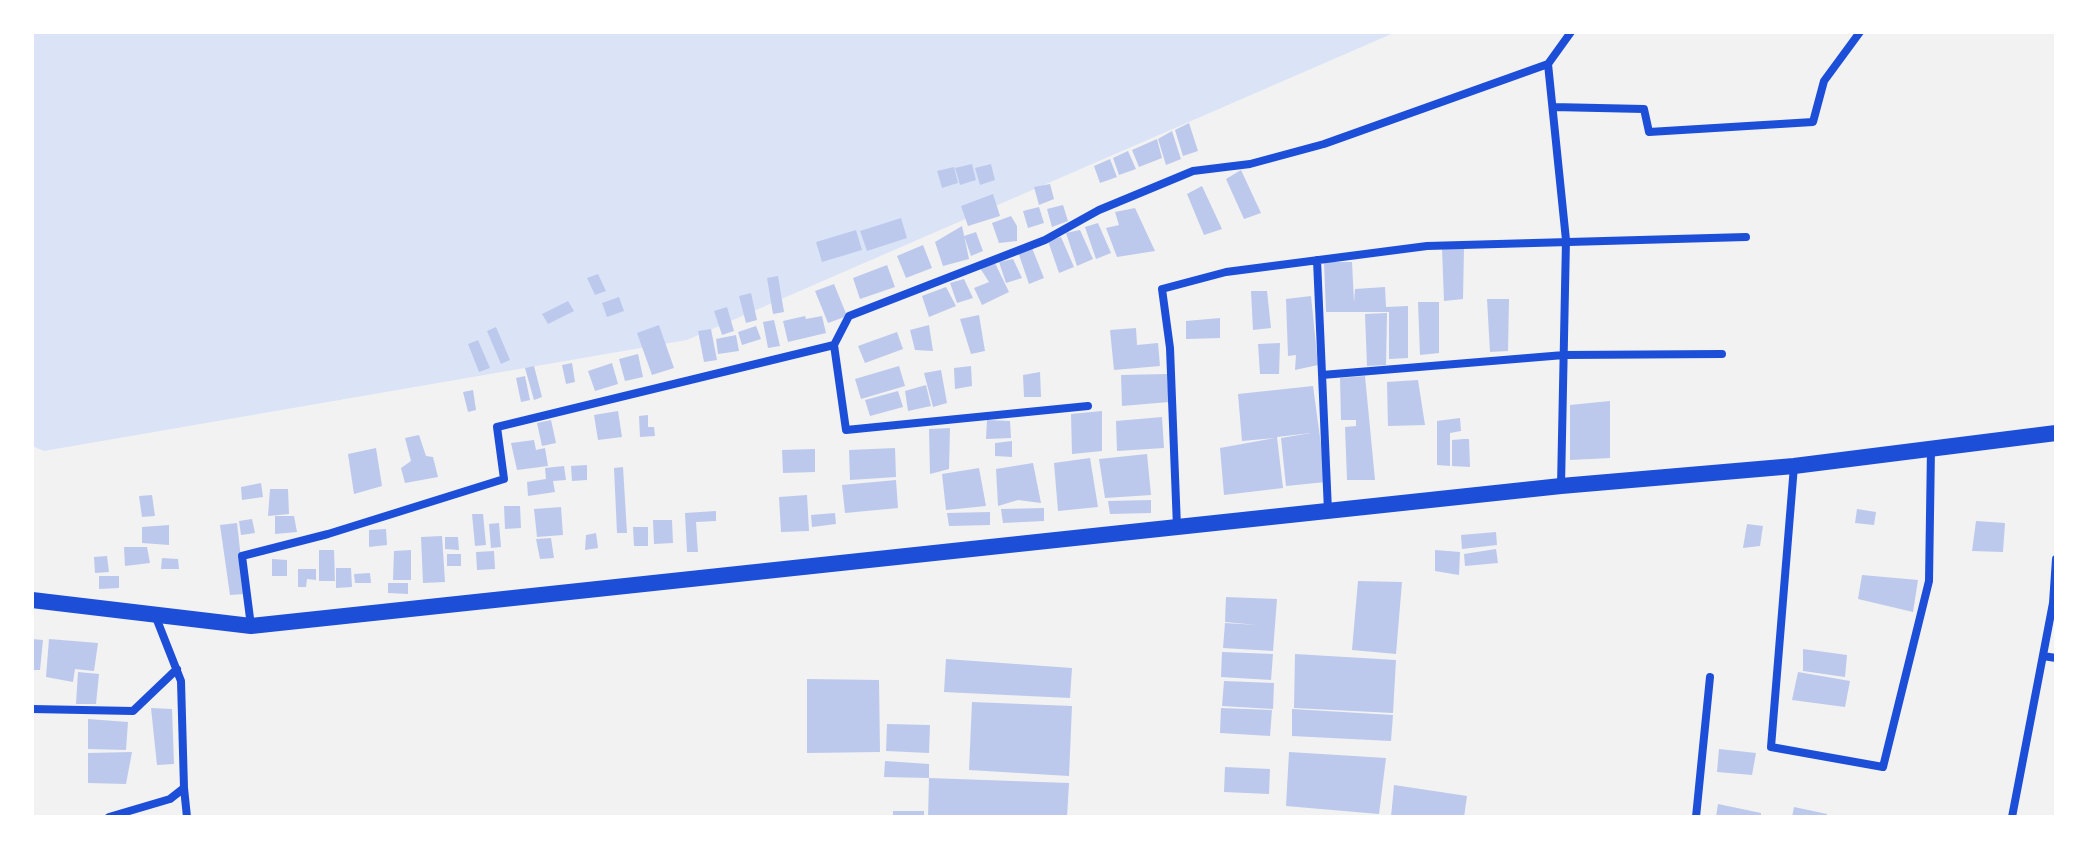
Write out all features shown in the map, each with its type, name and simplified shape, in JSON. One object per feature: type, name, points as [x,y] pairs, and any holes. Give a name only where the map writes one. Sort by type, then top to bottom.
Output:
[{"type":"main road","points":[[32,600],[251,626],[1561,486],[1794,466],[2056,433]]},
{"type":"street","points":[[1088,406],[846,430],[834,345],[849,316],[1045,240],[1099,210],[1193,171],[1250,164],[1324,144],[1548,64],[1571,32]]},
{"type":"street","points":[[1553,107],[1644,109],[1649,132],[1813,122],[1824,81],[1860,32]]},
{"type":"street","points":[[1548,64],[1566,240],[1561,486]]},
{"type":"street","points":[[1177,527],[1170,348],[1162,289],[1226,272],[1427,246],[1746,237]]},
{"type":"street","points":[[1317,260],[1328,511]]},
{"type":"street","points":[[251,626],[242,556],[328,534],[504,479],[497,427],[834,345]]},
{"type":"street","points":[[1322,375],[1564,355],[1722,354]]},
{"type":"street","points":[[1794,466],[1771,747],[1883,767],[1929,581],[1931,448]]},
{"type":"street","points":[[2012,817],[2043,656],[2056,559]]},
{"type":"street","points":[[155,615],[181,681],[187,817]]},
{"type":"street","points":[[2043,656],[2056,658]]},
{"type":"street","points":[[32,709],[133,711],[177,669]]},
{"type":"street","points":[[1696,817],[1710,677]]},
{"type":"street","points":[[109,817],[170,799],[184,788]]},
{"type":"shaded area","points":[[32,32],[1396,32],[687,340],[44,451],[32,446]]},
{"type":"building","points":[[1189,123],[1198,151],[1183,156],[1175,130]]},
{"type":"building","points":[[1172,131],[1181,159],[1166,165],[1158,139]]},
{"type":"building","points":[[1157,139],[1162,158],[1139,167],[1132,150]]},
{"type":"building","points":[[1128,151],[1136,169],[1119,175],[1113,158]]},
{"type":"building","points":[[1110,159],[1117,177],[1100,183],[1094,166]]},
{"type":"building","points":[[972,164],[976,180],[960,185],[955,168]]},
{"type":"building","points":[[991,164],[995,180],[980,185],[975,168]]},
{"type":"building","points":[[954,167],[958,183],[942,188],[937,171]]},
{"type":"building","points":[[1241,170],[1261,213],[1244,219],[1226,179]]},
{"type":"building","points":[[1050,184],[1054,199],[1039,205],[1034,187]]},
{"type":"building","points":[[1202,186],[1222,229],[1204,235],[1187,194]]},
{"type":"building","points":[[993,194],[1000,216],[968,226],[961,206]]},
{"type":"building","points":[[1063,205],[1068,221],[1052,227],[1047,209]]},
{"type":"building","points":[[1039,207],[1044,223],[1028,228],[1023,211]]},
{"type":"building","points":[[1135,208],[1155,251],[1117,257],[1106,228],[1119,225],[1115,212]]},
{"type":"building","points":[[1011,216],[1017,226],[1017,241],[999,243],[992,223]]},
{"type":"building","points":[[901,218],[907,238],[867,251],[860,231]]},
{"type":"building","points":[[1098,223],[1111,253],[1096,259],[1085,227]]},
{"type":"building","points":[[962,226],[969,259],[943,266],[935,242]]},
{"type":"building","points":[[856,230],[862,250],[822,262],[816,242]]},
{"type":"building","points":[[1080,230],[1093,259],[1077,266],[1066,233]]},
{"type":"building","points":[[976,232],[983,251],[971,256],[964,236]]},
{"type":"building","points":[[1061,237],[1074,267],[1059,273],[1048,241]]},
{"type":"building","points":[[923,245],[932,268],[906,278],[897,256]]},
{"type":"building","points":[[1032,248],[1044,278],[1029,284],[1018,252]]},
{"type":"building","points":[[1442,248],[1464,248],[1463,299],[1444,301]]},
{"type":"building","points":[[1013,259],[1022,278],[1006,283],[999,262]]},
{"type":"building","points":[[1324,262],[1352,262],[1354,302],[1355,289],[1385,287],[1386,307],[1408,306],[1408,358],[1389,359],[1389,312],[1326,312]]},
{"type":"building","points":[[995,263],[1009,292],[982,305],[974,288],[989,282],[980,268]]},
{"type":"building","points":[[887,265],[895,287],[860,299],[853,278]]},
{"type":"building","points":[[598,274],[606,291],[595,295],[587,278]]},
{"type":"building","points":[[778,276],[784,312],[773,314],[767,278]]},
{"type":"building","points":[[964,279],[973,298],[957,303],[950,283]]},
{"type":"building","points":[[834,284],[847,316],[828,323],[815,291]]},
{"type":"building","points":[[946,287],[956,306],[929,317],[922,296]]},
{"type":"building","points":[[1251,291],[1267,291],[1271,328],[1253,330]]},
{"type":"building","points":[[751,293],[757,320],[746,323],[739,296]]},
{"type":"building","points":[[1311,296],[1318,365],[1295,370],[1296,355],[1288,356],[1286,299]]},
{"type":"building","points":[[619,297],[624,311],[607,317],[602,303]]},
{"type":"building","points":[[1487,299],[1509,299],[1508,351],[1490,352]]},
{"type":"building","points":[[568,301],[574,311],[548,324],[542,314]]},
{"type":"building","points":[[1418,302],[1439,302],[1439,353],[1420,355]]},
{"type":"building","points":[[727,307],[734,331],[722,335],[714,311]]},
{"type":"building","points":[[1387,313],[1386,365],[1367,366],[1365,314]]},
{"type":"building","points":[[979,315],[985,351],[971,354],[960,319]]},
{"type":"building","points":[[805,316],[806,319],[822,316],[826,333],[788,342],[783,321]]},
{"type":"building","points":[[1220,318],[1220,338],[1186,339],[1186,321]]},
{"type":"building","points":[[774,320],[780,346],[768,348],[763,322]]},
{"type":"building","points":[[659,325],[674,368],[652,375],[637,333]]},
{"type":"building","points":[[929,325],[933,351],[915,350],[910,330]]},
{"type":"building","points":[[756,326],[761,339],[742,345],[738,332]]},
{"type":"building","points":[[496,327],[510,360],[501,364],[487,331]]},
{"type":"building","points":[[1136,328],[1137,345],[1158,343],[1160,366],[1114,370],[1110,330]]},
{"type":"building","points":[[711,329],[717,360],[704,362],[698,331]]},
{"type":"building","points":[[897,332],[903,349],[865,363],[858,346]]},
{"type":"building","points":[[736,335],[739,351],[718,354],[716,339]]},
{"type":"building","points":[[478,340],[490,368],[479,372],[468,344]]},
{"type":"building","points":[[1280,343],[1279,374],[1260,374],[1258,344]]},
{"type":"building","points":[[638,354],[643,377],[625,381],[619,359]]},
{"type":"building","points":[[572,363],[575,382],[566,384],[562,365]]},
{"type":"building","points":[[612,363],[618,384],[595,391],[588,371]]},
{"type":"building","points":[[534,366],[542,397],[534,400],[525,368]]},
{"type":"building","points":[[899,366],[905,386],[861,399],[855,379]]},
{"type":"building","points":[[971,366],[972,386],[955,389],[954,368]]},
{"type":"building","points":[[941,370],[947,403],[933,407],[924,373]]},
{"type":"building","points":[[1040,372],[1041,397],[1024,397],[1023,375]]},
{"type":"building","points":[[1167,374],[1169,402],[1122,406],[1121,375]]},
{"type":"building","points":[[525,376],[530,400],[521,402],[516,378]]},
{"type":"building","points":[[1365,376],[1375,480],[1347,480],[1345,427],[1356,426],[1356,420],[1341,420],[1340,378]]},
{"type":"building","points":[[1418,380],[1425,425],[1388,426],[1387,382]]},
{"type":"building","points":[[926,385],[931,406],[908,411],[905,391]]},
{"type":"building","points":[[1313,386],[1326,482],[1286,486],[1281,438],[1311,433],[1277,437],[1283,488],[1224,495],[1220,448],[1275,438],[1242,441],[1238,394]]},
{"type":"building","points":[[473,390],[476,410],[468,412],[463,392]]},
{"type":"building","points":[[898,391],[903,407],[870,416],[865,400]]},
{"type":"building","points":[[1610,401],[1610,458],[1570,460],[1570,405]]},
{"type":"building","points":[[618,411],[622,437],[598,440],[594,415]]},
{"type":"building","points":[[1102,411],[1102,451],[1072,454],[1071,414]]},
{"type":"building","points":[[648,415],[648,427],[654,427],[655,436],[640,437],[639,416]]},
{"type":"building","points":[[1162,417],[1164,448],[1117,451],[1116,421]]},
{"type":"building","points":[[1460,418],[1461,431],[1450,433],[1450,466],[1437,465],[1437,421]]},
{"type":"building","points":[[551,420],[556,443],[542,446],[537,423]]},
{"type":"building","points":[[987,420],[1010,421],[1011,438],[986,439]]},
{"type":"building","points":[[950,428],[949,469],[930,474],[929,429]]},
{"type":"building","points":[[419,435],[426,456],[433,457],[438,477],[405,483],[401,468],[411,461],[405,438]]},
{"type":"building","points":[[1469,439],[1470,467],[1452,466],[1452,440]]},
{"type":"building","points":[[534,440],[536,450],[545,448],[548,466],[517,470],[511,443]]},
{"type":"building","points":[[1012,441],[1012,457],[995,456],[995,443]]},
{"type":"building","points":[[376,448],[382,486],[354,494],[348,454]]},
{"type":"building","points":[[895,448],[896,477],[850,480],[849,450]]},
{"type":"building","points":[[815,449],[815,472],[783,473],[782,450]]},
{"type":"building","points":[[1147,454],[1151,495],[1105,498],[1099,459]]},
{"type":"building","points":[[1090,458],[1098,507],[1058,511],[1054,463]]},
{"type":"building","points":[[1033,463],[1041,503],[1018,500],[998,506],[996,469]]},
{"type":"building","points":[[587,465],[587,480],[572,481],[571,466]]},
{"type":"building","points":[[564,466],[566,480],[553,481],[555,492],[528,496],[527,482],[546,479],[545,468]]},
{"type":"building","points":[[623,467],[627,533],[617,533],[614,468]]},
{"type":"building","points":[[979,468],[986,506],[946,510],[942,474]]},
{"type":"building","points":[[896,480],[898,508],[845,513],[842,485]]},
{"type":"building","points":[[261,483],[263,497],[242,500],[241,487]]},
{"type":"building","points":[[270,489],[288,489],[289,514],[268,516]]},
{"type":"building","points":[[152,495],[155,516],[142,517],[139,496]]},
{"type":"building","points":[[807,495],[809,531],[781,532],[779,497]]},
{"type":"building","points":[[1151,500],[1151,513],[1110,514],[1108,501]]},
{"type":"building","points":[[504,506],[520,506],[521,528],[505,529]]},
{"type":"building","points":[[561,507],[563,535],[537,537],[534,509]]},
{"type":"building","points":[[1044,508],[1044,521],[1003,523],[1001,509]]},
{"type":"building","points":[[1857,509],[1876,512],[1874,525],[1855,523]]},
{"type":"building","points":[[716,511],[716,521],[696,522],[698,552],[687,552],[685,513]]},
{"type":"building","points":[[990,512],[990,525],[949,526],[947,513]]},
{"type":"building","points":[[835,513],[836,524],[812,527],[811,515]]},
{"type":"building","points":[[472,514],[483,514],[486,545],[475,546]]},
{"type":"building","points":[[275,516],[294,516],[297,532],[275,534]]},
{"type":"building","points":[[252,519],[255,533],[241,535],[239,521]]},
{"type":"building","points":[[653,520],[672,520],[673,543],[654,544]]},
{"type":"building","points":[[1976,521],[2005,523],[2003,552],[1972,551]]},
{"type":"building","points":[[237,523],[245,594],[230,595],[220,525]]},
{"type":"building","points":[[499,523],[501,547],[491,548],[489,524]]},
{"type":"building","points":[[1747,524],[1763,526],[1760,546],[1743,548]]},
{"type":"building","points":[[169,525],[169,545],[142,543],[142,527]]},
{"type":"building","points":[[633,527],[648,527],[648,546],[634,546]]},
{"type":"building","points":[[386,529],[387,545],[369,547],[369,530]]},
{"type":"building","points":[[1496,532],[1497,545],[1462,549],[1461,535]]},
{"type":"building","points":[[596,533],[598,548],[585,550],[586,535]]},
{"type":"building","points":[[442,536],[445,582],[423,583],[421,537]]},
{"type":"building","points":[[445,537],[458,537],[459,550],[445,549]]},
{"type":"building","points":[[551,538],[554,558],[540,559],[536,539]]},
{"type":"building","points":[[124,547],[147,547],[150,563],[125,566]]},
{"type":"building","points":[[1496,549],[1498,563],[1465,566],[1464,554]]},
{"type":"building","points":[[319,550],[334,550],[335,581],[319,581]]},
{"type":"building","points":[[411,550],[411,580],[393,580],[394,551]]},
{"type":"building","points":[[1435,550],[1460,552],[1459,575],[1435,571]]},
{"type":"building","points":[[494,551],[495,569],[477,570],[476,552]]},
{"type":"building","points":[[447,554],[461,554],[461,566],[447,566]]},
{"type":"building","points":[[107,556],[109,572],[95,573],[94,557]]},
{"type":"building","points":[[162,558],[178,559],[179,569],[161,569]]},
{"type":"building","points":[[272,559],[287,560],[287,576],[272,576]]},
{"type":"building","points":[[336,568],[351,568],[352,587],[336,588]]},
{"type":"building","points":[[298,569],[316,569],[316,580],[307,579],[306,587],[298,587]]},
{"type":"building","points":[[370,573],[371,583],[355,583],[354,574]]},
{"type":"building","points":[[1862,575],[1918,580],[1913,612],[1858,599]]},
{"type":"building","points":[[99,576],[119,576],[119,588],[99,589]]},
{"type":"building","points":[[1358,581],[1402,582],[1396,654],[1352,650]]},
{"type":"building","points":[[388,583],[408,583],[408,594],[388,593]]},
{"type":"building","points":[[1226,597],[1277,599],[1273,651],[1223,648],[1225,623],[1257,625],[1225,622]]},
{"type":"building","points":[[32,639],[43,640],[40,670],[32,670]]},
{"type":"building","points":[[49,639],[98,643],[94,671],[75,669],[73,682],[46,677]]},
{"type":"building","points":[[1803,649],[1847,655],[1845,677],[1803,671]]},
{"type":"building","points":[[1222,652],[1273,654],[1271,680],[1221,677]]},
{"type":"building","points":[[1295,654],[1396,660],[1393,713],[1294,708]]},
{"type":"building","points":[[946,659],[1072,668],[1070,698],[944,692]]},
{"type":"building","points":[[78,672],[99,674],[96,704],[76,704]]},
{"type":"building","points":[[1798,672],[1850,681],[1845,707],[1792,700]]},
{"type":"building","points":[[807,679],[879,680],[880,752],[807,753]]},
{"type":"building","points":[[1224,681],[1274,683],[1273,709],[1222,706]]},
{"type":"building","points":[[972,702],[1072,706],[1069,776],[969,770]]},
{"type":"building","points":[[151,708],[172,709],[174,764],[157,765]]},
{"type":"building","points":[[1221,708],[1272,710],[1270,736],[1220,733]]},
{"type":"building","points":[[1292,709],[1393,715],[1391,741],[1292,736]]},
{"type":"building","points":[[88,719],[128,722],[126,750],[88,749]]},
{"type":"building","points":[[887,724],[930,725],[929,753],[886,751]]},
{"type":"building","points":[[1719,749],[1756,753],[1752,775],[1717,772]]},
{"type":"building","points":[[132,752],[126,784],[88,783],[88,753]]},
{"type":"building","points":[[1289,752],[1386,758],[1379,814],[1286,806]]},
{"type":"building","points":[[885,761],[929,764],[929,778],[884,777]]},
{"type":"building","points":[[1225,767],[1270,769],[1269,794],[1224,792]]},
{"type":"building","points":[[929,778],[1069,783],[1067,817],[928,817]]},
{"type":"building","points":[[1394,785],[1467,796],[1464,817],[1391,817]]},
{"type":"building","points":[[1718,804],[1761,813],[1761,817],[1716,817]]},
{"type":"building","points":[[1794,807],[1827,814],[1827,817],[1792,817]]},
{"type":"building","points":[[893,811],[924,811],[924,817],[893,817]]}]
